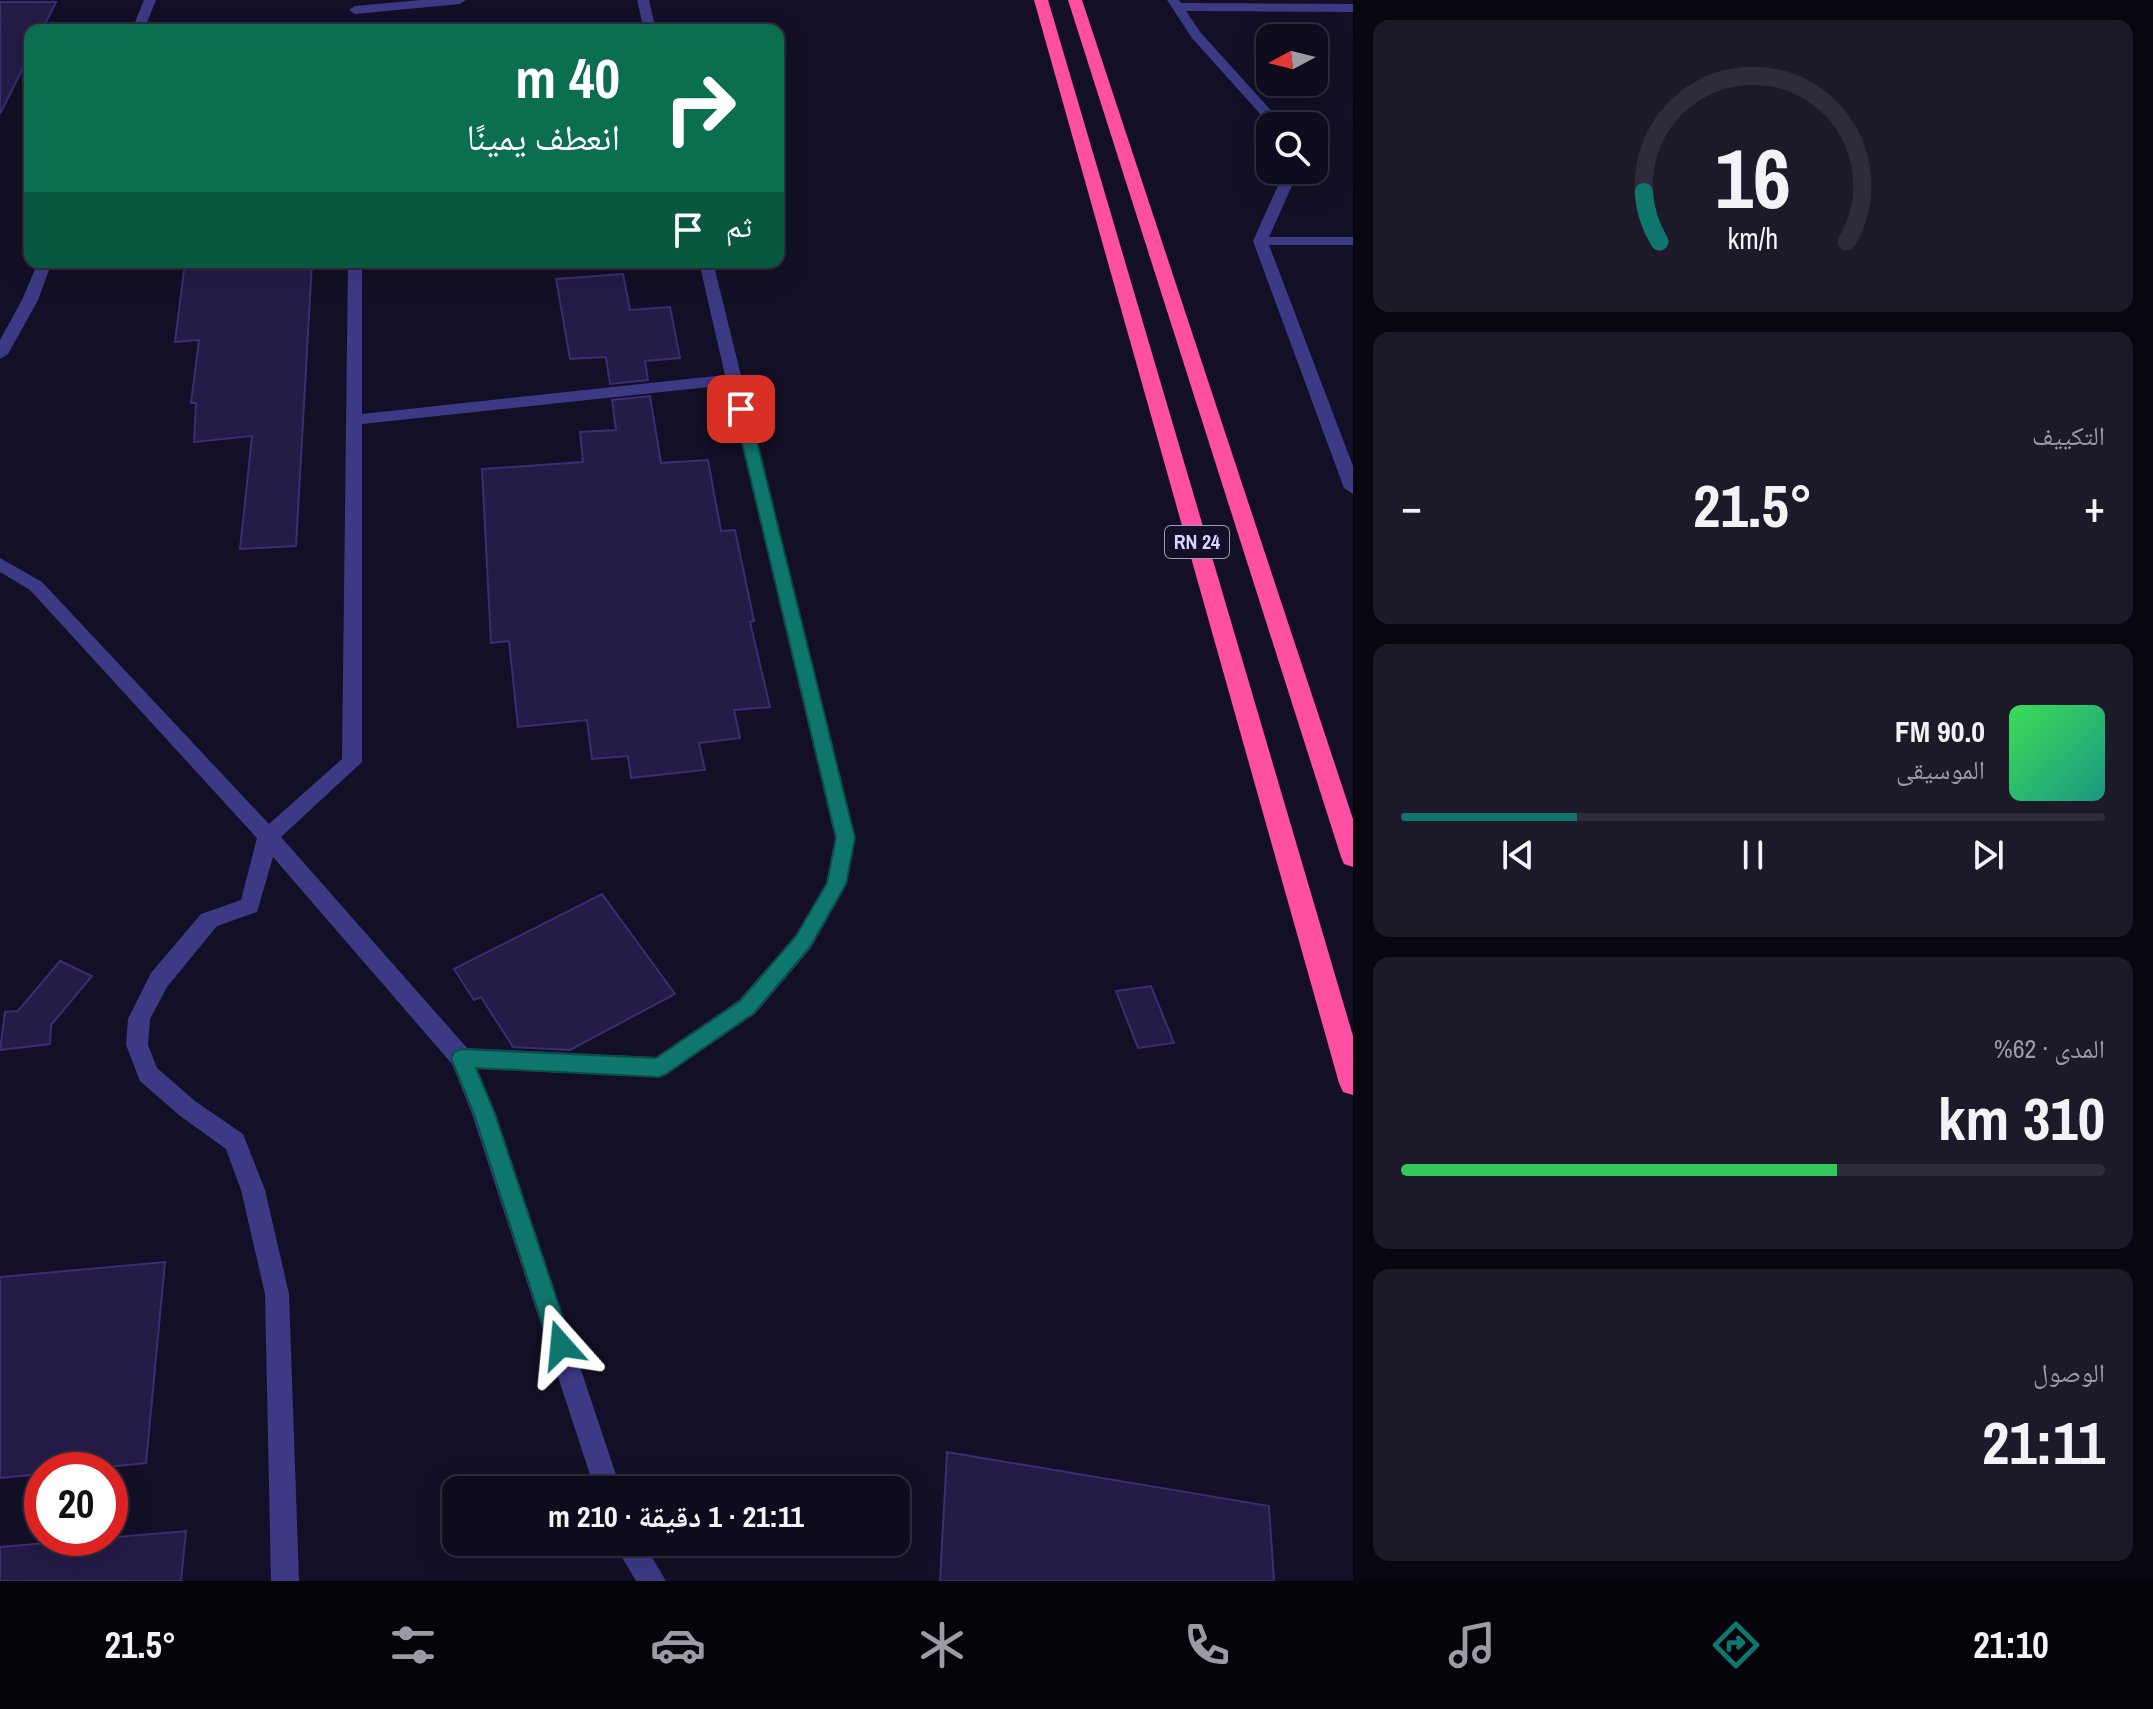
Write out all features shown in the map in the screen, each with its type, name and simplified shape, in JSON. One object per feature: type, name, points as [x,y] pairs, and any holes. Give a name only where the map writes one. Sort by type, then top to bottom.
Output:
[{"type":"highway","name":"RN 24","points":[[1041,0],[1353,1083]]},
{"type":"highway","name":"RN 24","points":[[1075,0],[1353,857]]},
{"type":"lane","points":[[140,24],[150,0]]},
{"type":"lane","points":[[355,10],[460,0]]},
{"type":"lane","points":[[643,0],[649,24]]},
{"type":"lane","points":[[1176,3],[1353,8]]},
{"type":"lane","points":[[1176,3],[1196,35],[1265,112]]},
{"type":"lane","points":[[1286,184],[1260,241],[1353,488]]},
{"type":"lane","points":[[1260,241],[1353,241]]},
{"type":"lane","points":[[0,354],[30,300],[43,268]]},
{"type":"lane","points":[[285,1581],[277,1294],[253,1190],[235,1142],[187,1108],[148,1074],[137,1045],[139,1019],[159,980],[209,920],[250,906],[268,837],[352,762],[355,268]]},
{"type":"lane","points":[[461,1058],[659,1067],[747,1007],[803,942],[837,884],[845,838],[707,268]]},
{"type":"lane","points":[[354,420],[734,379]]},
{"type":"lane","points":[[0,564],[36,586],[268,837],[461,1058],[484,1114],[603,1476]]},
{"type":"lane","points":[[636,1556],[652,1581]]},
{"type":"building","points":[[0,2],[56,2],[45,24],[24,24],[24,66],[0,114]]},
{"type":"building","points":[[184,268],[312,268],[296,546],[240,549],[252,436],[194,442],[196,403],[191,403],[199,340],[175,342]]},
{"type":"building","points":[[623,274],[630,310],[670,307],[680,358],[645,361],[648,380],[610,384],[606,357],[570,359],[556,279]]},
{"type":"building","points":[[650,396],[661,463],[708,460],[721,531],[735,530],[754,621],[750,622],[770,707],[734,710],[740,738],[699,743],[705,770],[631,778],[628,756],[592,759],[587,720],[518,727],[509,641],[491,643],[482,469],[583,462],[580,432],[616,430],[612,400]]},
{"type":"building","points":[[602,894],[675,994],[570,1050],[513,1047],[481,997],[474,1000],[454,969]]},
{"type":"building","points":[[60,961],[92,976],[51,1025],[50,1044],[0,1050],[5,1012],[18,1011]]},
{"type":"building","points":[[1151,986],[1174,1043],[1138,1048],[1116,991]]},
{"type":"building","points":[[165,1262],[146,1463],[128,1465],[128,1452],[24,1452],[24,1476],[0,1478],[0,1277]]},
{"type":"building","points":[[947,1452],[1269,1506],[1274,1581],[940,1581]]},
{"type":"building","points":[[186,1531],[181,1581],[0,1581],[0,1547],[24,1545],[24,1556],[128,1556],[128,1536]]},
{"type":"route","points":[[561,1345],[484,1114],[461,1058],[659,1067],[747,1007],[803,942],[837,884],[845,838],[741,409]]}]
